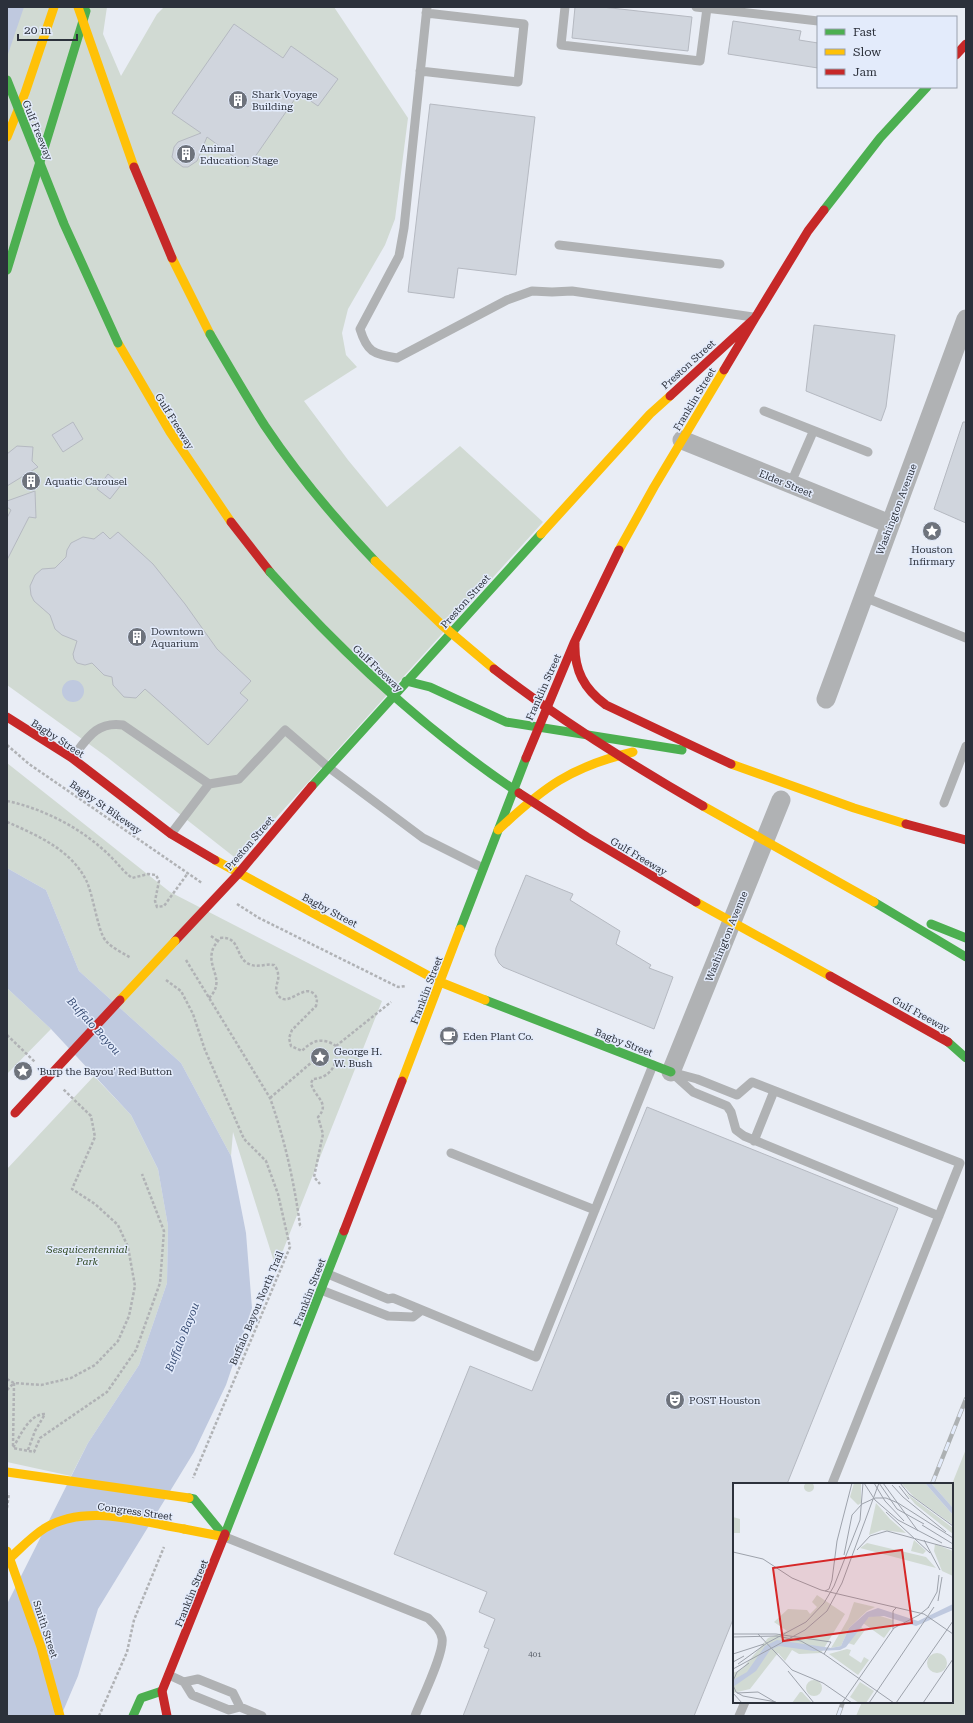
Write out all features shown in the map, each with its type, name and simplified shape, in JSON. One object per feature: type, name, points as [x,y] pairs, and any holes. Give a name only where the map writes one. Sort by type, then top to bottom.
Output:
[{"type":"main road","points":[[7,137],[25,93],[54,7]]},
{"type":"main road","points":[[78,7],[127,150],[172,258],[210,334],[254,408],[286,455],[332,512],[377,563],[466,646],[561,718],[625,760],[792,857],[874,902],[966,957]]},
{"type":"main road","points":[[7,270],[87,7]]},
{"type":"main road","points":[[957,54],[966,44]]},
{"type":"main road","name":"Gulf Freeway","points":[[7,80],[64,224],[96,298],[118,343],[146,394],[195,474],[223,513],[267,568],[315,622],[363,670],[416,716],[478,764],[542,808],[654,878],[966,1052]]},
{"type":"main road","name":"Preston Street","points":[[7,1122],[238,874],[328,767],[650,414],[756,318],[808,231],[880,138],[926,88]]},
{"type":"main road","name":"Franklin Street","points":[[162,1691],[225,1537],[328,1274],[538,726],[575,643],[627,536],[682,440],[756,318]]},
{"type":"main road","points":[[575,643],[575,654],[579,676],[583,685],[597,700],[718,759],[890,819],[966,840]]},
{"type":"main road","points":[[406,682],[430,688],[506,722],[681,750],[718,759]]},
{"type":"main road","name":"Bagby Street","points":[[7,717],[72,758],[171,834],[238,874],[440,982],[671,1072]]},
{"type":"main road","points":[[498,830],[530,799],[564,777],[604,758],[640,750],[681,750]]},
{"type":"main road","points":[[874,902],[966,938]]},
{"type":"main road","points":[[948,1042],[966,1058]]},
{"type":"main road","points":[[7,1472],[194,1499],[225,1537]]},
{"type":"main road","name":"Congress Street","points":[[8,1556],[50,1525],[74,1516],[100,1516],[225,1537]]},
{"type":"main road","name":"Smith Street","points":[[8,1556],[41,1647],[60,1716]]},
{"type":"main road","points":[[134,1716],[140,1698],[162,1691],[167,1716]]},
{"type":"street","name":"Washington Avenue","points":[[826,699],[966,319]]},
{"type":"street","name":"Elder Street","points":[[682,440],[790,485],[890,524]]},
{"type":"street","name":"Washington Avenue","points":[[671,1072],[781,800]]},
{"type":"lane","points":[[565,7],[560,45],[700,61],[707,8]]},
{"type":"lane","points":[[696,7],[749,10],[817,21]]},
{"type":"lane","points":[[420,71],[518,82],[524,24],[427,10],[420,71],[404,228],[399,256],[360,329],[365,345],[378,355],[397,358],[507,300],[532,290],[552,292],[572,291],[756,318]]},
{"type":"lane","points":[[559,245],[720,264]]},
{"type":"lane","points":[[764,411],[813,432],[868,452]]},
{"type":"lane","points":[[790,485],[813,432]]},
{"type":"lane","points":[[864,597],[966,638]]},
{"type":"lane","points":[[72,758],[92,734],[102,726],[112,723],[123,725],[209,784]]},
{"type":"lane","points":[[171,834],[209,784],[239,779],[284,730],[328,767],[423,838],[484,868]]},
{"type":"lane","points":[[944,803],[966,746]]},
{"type":"lane","points":[[328,1274],[388,1299],[393,1298],[536,1357],[653,1065]]},
{"type":"lane","points":[[671,1072],[697,1079],[737,1095],[752,1082],[960,1163],[832,1483]]},
{"type":"lane","points":[[671,1072],[693,1092],[727,1106],[731,1112],[736,1130],[744,1136],[939,1216]]},
{"type":"lane","points":[[754,1141],[774,1091]]},
{"type":"lane","points":[[451,1153],[595,1210]]},
{"type":"lane","points":[[321,1290],[388,1316],[413,1317],[422,1310]]},
{"type":"lane","points":[[225,1537],[428,1618],[438,1627],[442,1639],[441,1651],[415,1716]]},
{"type":"lane","points":[[169,1675],[184,1682],[192,1695],[229,1710],[240,1707],[262,1716]]},
{"type":"lane","points":[[184,1682],[198,1679],[233,1693],[240,1707]]},
{"type":"lane","points":[[739,1716],[745,1703]]},
{"type":"path","name":"Bagby St Bikeway","points":[[7,745],[30,764],[197,880]]},
{"type":"path","points":[[7,802],[42,811],[66,824],[100,847],[132,878],[148,874],[156,876],[159,881],[155,901],[157,907],[164,906],[188,873]]},
{"type":"path","points":[[7,822],[32,833],[59,849],[78,866],[87,881],[105,941],[132,959]]},
{"type":"path","points":[[238,904],[259,918],[398,987],[440,982]]},
{"type":"path","points":[[211,936],[218,941]]},
{"type":"path","points":[[209,998],[213,994],[217,985],[217,977],[211,958],[214,946],[220,938],[226,937],[234,941],[241,958],[248,964],[259,967],[270,964],[274,965],[279,974],[275,989],[278,996],[283,999],[290,999],[307,991],[316,995],[316,1006],[292,1030],[289,1038],[291,1046],[302,1051],[309,1043],[318,1040],[328,1041],[336,1046],[338,1054],[333,1069],[325,1077],[313,1079],[311,1083],[316,1094],[321,1098],[323,1104],[321,1113],[318,1117],[323,1134],[314,1177],[320,1184]]},
{"type":"path","points":[[189,965],[270,1098],[290,1166],[300,1225],[302,1227]]},
{"type":"path","name":"Buffalo Bayou North Trail","points":[[163,979],[181,991],[193,1014],[205,1050],[244,1139],[266,1161],[278,1194],[290,1247],[192,1482]]},
{"type":"path","points":[[336,1046],[391,1002]]},
{"type":"path","points":[[7,1035],[41,1067]]},
{"type":"path","points":[[270,1098],[312,1062]]},
{"type":"path","points":[[7,1379],[14,1383],[40,1385],[71,1378],[95,1365],[118,1341],[129,1316],[135,1286],[128,1247],[118,1225],[95,1204],[72,1190],[95,1137],[91,1116],[58,1084]]},
{"type":"path","points":[[13,1448],[34,1452],[40,1438],[107,1392],[136,1350],[160,1283],[164,1231],[142,1174]]},
{"type":"path","points":[[7,1390],[14,1383]]},
{"type":"path","points":[[12,1456],[14,1383]]},
{"type":"path","points":[[13,1448],[32,1419],[40,1414],[46,1414],[35,1431],[28,1450]]},
{"type":"path","points":[[99,1716],[127,1652],[134,1620],[167,1541]]},
{"type":"green space","name":"Downtown Aquarium","points":[[7,7],[107,7],[103,34],[121,76],[157,14],[164,7],[334,7],[408,118],[395,219],[385,245],[348,309],[342,333],[346,355],[357,367],[304,401],[348,460],[387,507],[460,446],[543,522],[238,860],[107,757],[7,685]]},
{"type":"green space","points":[[7,763],[170,892],[382,1001],[276,1268],[233,1132],[231,1156],[181,1063],[79,971],[46,890],[7,868]]},
{"type":"green space","points":[[7,988],[51,1029],[7,1074]]},
{"type":"green space","name":"Sesquicentennial Park","points":[[94,1076],[131,1115],[158,1169],[168,1226],[167,1283],[139,1365],[88,1443],[71,1476],[7,1462],[7,1169]]},
{"type":"green space","points":[[966,1449],[966,1716],[856,1716],[862,1703],[953,1703],[952,1483]]},
{"type":"water","points":[[7,7],[24,7],[7,57]]},
{"type":"water","points":[[73,680],[81,683],[84,691],[81,699],[73,702],[65,699],[62,691],[65,683]]},
{"type":"water","name":"Buffalo Bayou","points":[[7,868],[46,890],[79,971],[181,1063],[231,1156],[246,1233],[252,1308],[226,1385],[194,1452],[98,1609],[78,1676],[61,1716],[7,1716],[7,1604],[88,1443],[139,1365],[167,1283],[168,1226],[158,1169],[131,1115],[51,1029],[7,988]]},
{"type":"building","points":[[575,7],[602,7],[692,17],[688,51],[572,38]]},
{"type":"building","points":[[733,21],[801,31],[799,40],[817,43],[817,68],[728,54]]},
{"type":"building","name":"Shark Voyage Building","points":[[234,24],[283,58],[291,46],[338,79],[318,106],[299,93],[248,167],[207,137],[197,161],[188,167],[183,167],[172,157],[174,147],[178,142],[201,133],[172,113]]},
{"type":"building","points":[[430,104],[535,117],[516,275],[458,268],[454,298],[408,292]]},
{"type":"building","points":[[814,325],[895,335],[886,407],[881,421],[806,391]]},
{"type":"building","points":[[73,422],[83,439],[63,452],[52,435]]},
{"type":"building","points":[[963,422],[966,422],[966,523],[934,509]]},
{"type":"building","points":[[17,446],[33,447],[32,461],[38,467],[7,486],[7,454]]},
{"type":"building","points":[[108,474],[121,485],[110,499],[97,489]]},
{"type":"building","points":[[35,491],[36,518],[29,517],[7,560],[7,518],[11,510],[7,507],[7,501]]},
{"type":"building","name":"Downtown Aquarium","points":[[103,532],[110,539],[118,532],[153,564],[185,604],[217,649],[251,681],[240,693],[248,700],[208,745],[145,689],[136,698],[124,697],[113,685],[112,677],[104,675],[92,663],[85,665],[77,663],[73,654],[77,641],[62,635],[55,629],[50,615],[34,601],[31,595],[30,586],[35,575],[42,569],[55,568],[66,557],[67,550],[71,543],[83,537],[94,539]]},
{"type":"building","points":[[526,875],[573,894],[570,900],[620,931],[616,944],[651,965],[649,968],[673,977],[654,1029],[503,967],[499,963],[495,955],[496,948]]},
{"type":"building","name":"POST Houston","points":[[647,1107],[898,1208],[787,1483],[733,1483],[733,1619],[694,1716],[463,1716],[489,1649],[484,1647],[495,1619],[479,1612],[487,1592],[394,1554],[470,1366],[532,1391]]},
{"type":"railway","points":[[932,1483],[966,1399]]},
{"type":"railway","points":[[838,1716],[843,1703]]},
{"type":"traffic: fast","points":[[7,270],[86,11]]},
{"type":"traffic: fast","points":[[7,80],[64,224],[118,343]]},
{"type":"traffic: fast","points":[[824,210],[880,138],[926,88]]},
{"type":"traffic: fast","points":[[210,334],[277,444],[317,496],[375,561]]},
{"type":"traffic: fast","points":[[312,786],[541,534]]},
{"type":"traffic: fast","points":[[270,572],[327,633],[388,691],[451,744],[519,793]]},
{"type":"traffic: fast","points":[[406,681],[430,687],[506,722],[682,750]]},
{"type":"traffic: fast","points":[[460,929],[526,758]]},
{"type":"traffic: fast","points":[[874,902],[966,957]]},
{"type":"traffic: fast","points":[[931,924],[966,938]]},
{"type":"traffic: fast","points":[[485,1000],[671,1072]]},
{"type":"traffic: fast","points":[[948,1042],[966,1058]]},
{"type":"traffic: fast","points":[[225,1534],[344,1231]]},
{"type":"traffic: fast","points":[[189,1498],[194,1499],[225,1537]]},
{"type":"traffic: fast","points":[[133,1716],[141,1698],[162,1691]]},
{"type":"traffic: slow","points":[[7,137],[25,93],[54,7]]},
{"type":"traffic: slow","points":[[78,7],[134,167]]},
{"type":"traffic: slow","points":[[172,258],[210,334]]},
{"type":"traffic: slow","points":[[118,343],[170,432],[231,522]]},
{"type":"traffic: slow","points":[[619,550],[654,487],[724,370]]},
{"type":"traffic: slow","points":[[541,534],[650,414],[670,396]]},
{"type":"traffic: slow","points":[[375,561],[443,626],[494,669]]},
{"type":"traffic: slow","points":[[498,830],[544,790],[559,780],[592,764],[633,752]]},
{"type":"traffic: slow","points":[[731,764],[854,808],[906,824]]},
{"type":"traffic: slow","points":[[703,806],[874,902]]},
{"type":"traffic: slow","points":[[215,860],[440,982],[485,1000]]},
{"type":"traffic: slow","points":[[696,902],[830,976]]},
{"type":"traffic: slow","points":[[402,1081],[460,929]]},
{"type":"traffic: slow","points":[[120,1000],[175,941]]},
{"type":"traffic: slow","points":[[7,1472],[189,1498]]},
{"type":"traffic: slow","points":[[10,1558],[40,1531],[61,1521],[78,1517],[96,1515],[114,1516],[184,1529]]},
{"type":"traffic: slow","points":[[184,1529],[225,1537]]},
{"type":"traffic: slow","points":[[7,1551],[41,1647],[60,1716]]},
{"type":"traffic: jam","points":[[957,54],[966,44]]},
{"type":"traffic: jam","points":[[134,167],[172,258]]},
{"type":"traffic: jam","points":[[670,396],[755,318],[808,231],[824,210]]},
{"type":"traffic: jam","points":[[724,370],[755,318]]},
{"type":"traffic: jam","points":[[231,522],[270,572]]},
{"type":"traffic: jam","points":[[526,758],[574,643],[619,550]]},
{"type":"traffic: jam","points":[[575,643],[576,662],[582,678],[598,699],[606,705],[731,764]]},
{"type":"traffic: jam","points":[[494,669],[544,706],[596,741],[703,806]]},
{"type":"traffic: jam","points":[[7,717],[72,758],[171,834],[215,860]]},
{"type":"traffic: jam","points":[[175,941],[238,874],[312,786]]},
{"type":"traffic: jam","points":[[519,793],[587,837],[696,902]]},
{"type":"traffic: jam","points":[[906,824],[966,840]]},
{"type":"traffic: jam","points":[[830,976],[948,1042]]},
{"type":"traffic: jam","points":[[15,1113],[120,1000]]},
{"type":"traffic: jam","points":[[344,1231],[402,1081]]},
{"type":"traffic: jam","points":[[167,1716],[162,1691],[225,1534]]},
{"type":"place","name":"Shark Voyage Building","points":[[238,100]]},
{"type":"place","name":"Animal Education Stage","points":[[186,154]]},
{"type":"place","name":"Aquatic Carousel","points":[[31,481]]},
{"type":"place","name":"Houston Infirmary","points":[[932,531]]},
{"type":"place","name":"Downtown Aquarium","points":[[137,637]]},
{"type":"place","name":"Eden Plant Co.","points":[[449,1036]]},
{"type":"place","name":"George H. W. Bush","points":[[320,1057]]},
{"type":"place","name":"'Burp the Bayou' Red Button","points":[[23,1071]]},
{"type":"place","name":"POST Houston","points":[[675,1400]]}]
